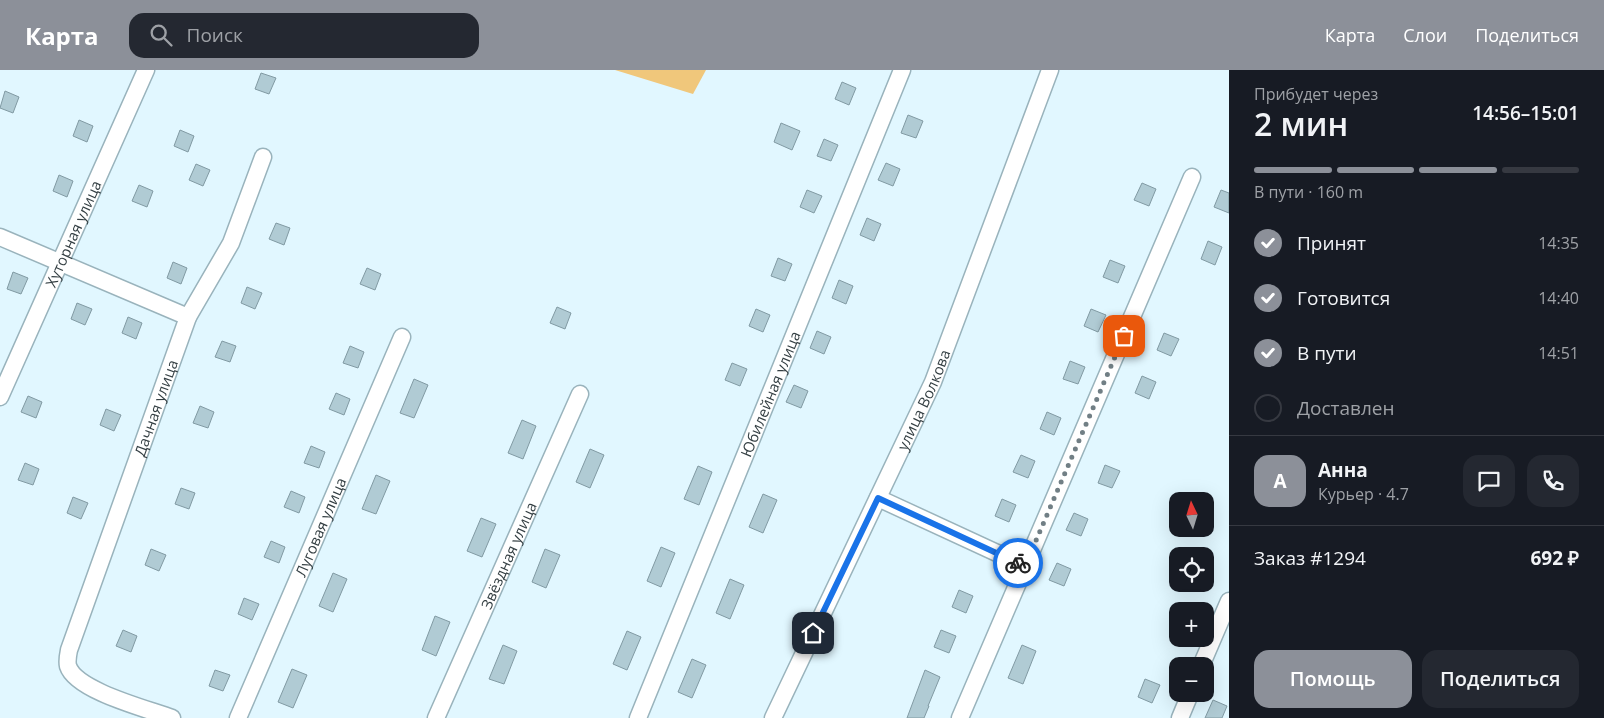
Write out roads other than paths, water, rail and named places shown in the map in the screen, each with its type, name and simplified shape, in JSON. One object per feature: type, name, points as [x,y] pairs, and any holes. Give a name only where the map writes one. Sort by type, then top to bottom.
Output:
[{"type":"street","name":"Хуторная улица","points":[[0,398],[146,70]]},
{"type":"street","name":"Юбилейная улица","points":[[638,718],[902,70]]},
{"type":"street","name":"улица Волкова","points":[[773,718],[933,382],[1050,70]]},
{"type":"street","name":"Дачная улица","points":[[172,718],[97,691],[77,680],[68,666],[69,650],[188,317],[231,243],[263,157]]},
{"type":"street","points":[[960,718],[1192,177]]},
{"type":"street","points":[[0,237],[188,317]]},
{"type":"street","name":"Луговая улица","points":[[238,718],[402,337]]},
{"type":"street","name":"Звёздная улица","points":[[436,718],[580,394]]},
{"type":"street","points":[[878,498],[1025,566]]},
{"type":"street","points":[[1205,657],[1229,601]]},
{"type":"street","points":[[1180,718],[1187,702]]}]
